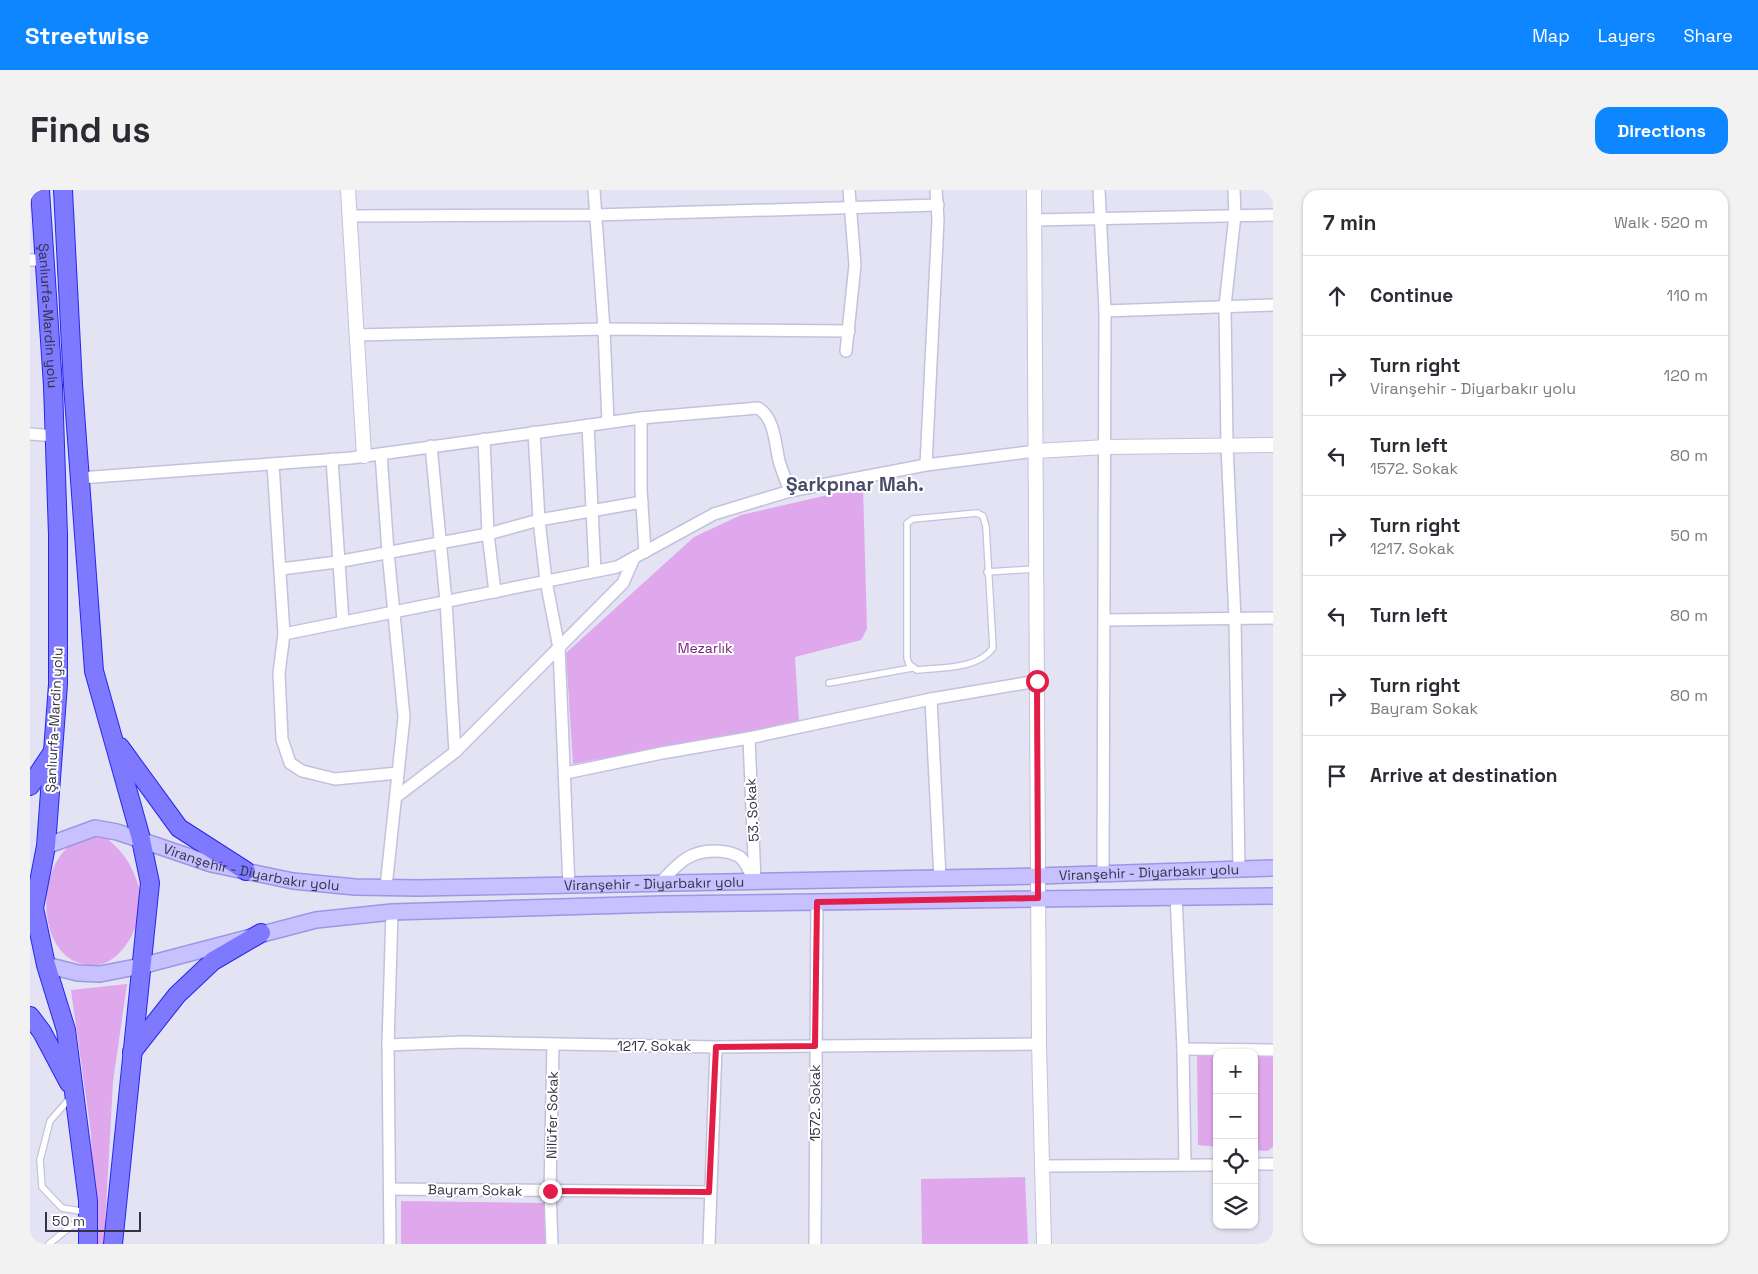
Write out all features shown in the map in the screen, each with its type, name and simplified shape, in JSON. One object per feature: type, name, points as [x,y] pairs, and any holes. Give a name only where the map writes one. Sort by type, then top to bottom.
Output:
[{"type":"highway","name":"Şanlıurfa-Mardin yolu","points":[[40,190],[37,260],[55,436],[58,684],[53,750],[38,848],[34,908],[38,963],[66,1030],[88,1212],[88,1244]]},
{"type":"highway","points":[[63,190],[80,478],[94,671],[142,842],[150,884],[131,1052],[114,1244]]},
{"type":"highway","points":[[112,735],[179,828],[246,871]]},
{"type":"highway","points":[[30,786],[53,750]]},
{"type":"highway","points":[[131,1052],[177,995],[213,961],[261,933]]},
{"type":"highway","points":[[30,1016],[42,1032],[74,1093]]},
{"type":"main road","name":"Viranşehir - Diyarbakır yolu","points":[[38,848],[95,828],[117,832],[211,864],[293,881],[386,887],[569,886],[1038,876],[1273,868]]},
{"type":"main road","name":"Viranşehir - Diyarbakır yolu","points":[[38,963],[78,973],[100,974],[141,966],[316,920],[392,912],[546,906],[1273,896]]},
{"type":"street","points":[[348,190],[364,456]]},
{"type":"street","points":[[594,190],[594,215],[604,329],[608,422]]},
{"type":"street","points":[[846,351],[855,265],[849,190]]},
{"type":"street","points":[[926,465],[938,205],[936,190]]},
{"type":"street","points":[[1034,190],[1039,1044],[1044,1244]]},
{"type":"street","points":[[1099,190],[1105,311],[1106,447],[1103,874]]},
{"type":"street","points":[[1234,190],[1235,215],[1225,306],[1227,446],[1235,619],[1239,869]]},
{"type":"street","points":[[349,216],[594,215],[938,205]]},
{"type":"street","points":[[1034,220],[1273,215]]},
{"type":"street","points":[[1105,311],[1273,305]]},
{"type":"street","points":[[357,335],[604,329],[849,331]]},
{"type":"street","points":[[80,478],[364,456],[640,418],[758,408],[765,412],[771,423],[780,462],[790,491]]},
{"type":"street","points":[[640,418],[645,552]]},
{"type":"street","points":[[588,425],[595,572]]},
{"type":"street","points":[[534,432],[539,520],[546,581],[559,648],[566,774],[569,886]]},
{"type":"street","points":[[30,434],[55,436]]},
{"type":"street","points":[[484,439],[488,534],[495,592]]},
{"type":"street","points":[[284,634],[617,567],[714,514],[790,491],[926,465],[1036,451],[1106,447],[1273,445]]},
{"type":"street","points":[[431,446],[446,601],[454,752]]},
{"type":"street","points":[[381,454],[393,612],[404,717],[386,887]]},
{"type":"street","points":[[332,459],[337,562],[343,622]]},
{"type":"street","points":[[273,464],[284,634],[279,683],[282,739],[290,764],[302,771],[335,779],[398,773]]},
{"type":"street","points":[[281,569],[337,562],[440,543],[488,534],[539,520],[642,502]]},
{"type":"street","points":[[396,797],[454,752],[559,648],[623,583],[634,558]]},
{"type":"street","points":[[1105,620],[1273,618]]},
{"type":"street","points":[[566,774],[662,753],[749,738],[931,699],[1037,681]]},
{"type":"street","points":[[931,699],[940,878]]},
{"type":"street","name":"53. Sokak","points":[[749,738],[755,881]]},
{"type":"street","points":[[660,883],[680,861],[693,853],[715,851],[725,851],[741,858],[755,881]]},
{"type":"street","points":[[1176,896],[1183,1049],[1185,1165]]},
{"type":"street","name":"1572. Sokak","points":[[815,1244],[817,902]]},
{"type":"street","points":[[390,1244],[388,1045],[392,912]]},
{"type":"street","name":"1217. Sokak","points":[[388,1045],[463,1042],[716,1047],[1039,1044]]},
{"type":"street","name":"Nilüfer Sokak","points":[[552,1244],[550,1191],[553,1045]]},
{"type":"street","points":[[709,1244],[709,1192],[716,1047]]},
{"type":"street","points":[[1183,1049],[1273,1050]]},
{"type":"street","points":[[1258,1164],[1273,1164]]},
{"type":"street","points":[[1042,1166],[1213,1165]]},
{"type":"street","name":"Bayram Sokak","points":[[390,1189],[709,1192]]},
{"type":"lane","points":[[829,683],[912,668],[917,670],[971,663],[988,654],[993,648],[987,572],[986,527],[983,516],[977,513],[913,519],[907,523],[908,658],[912,668]]},
{"type":"lane","points":[[987,572],[1037,569]]},
{"type":"lane","points":[[74,1093],[50,1121],[40,1160],[42,1187],[62,1208],[88,1212]]},
{"type":"lane","points":[[49,1244],[88,1212]]},
{"type":"green space","name":"Mezarlık","points":[[863,487],[867,629],[861,640],[795,657],[799,722],[573,764],[566,653],[694,537],[741,515]]},
{"type":"green space","points":[[102,835],[115,845],[129,864],[139,887],[141,898],[137,923],[125,946],[117,956],[107,962],[96,965],[76,962],[61,951],[51,933],[47,912],[47,890],[53,869],[64,851],[80,839]]},
{"type":"green space","points":[[127,984],[113,1082],[104,1244],[95,1244],[91,1133],[71,990]]},
{"type":"green space","points":[[1197,1053],[1213,1053],[1213,1147],[1198,1145]]},
{"type":"green space","points":[[1258,1055],[1273,1055],[1273,1147],[1267,1151],[1258,1150]]},
{"type":"green space","points":[[1025,1177],[1028,1244],[922,1244],[921,1179]]},
{"type":"green space","points":[[401,1201],[547,1203],[547,1244],[401,1244]]},
{"type":"district","name":"Şarkpınar Mah.","points":[[855,484]]},
{"type":"route","points":[[550,1191],[709,1192],[716,1047],[815,1046],[817,902],[1038,898],[1037,681]]}]
